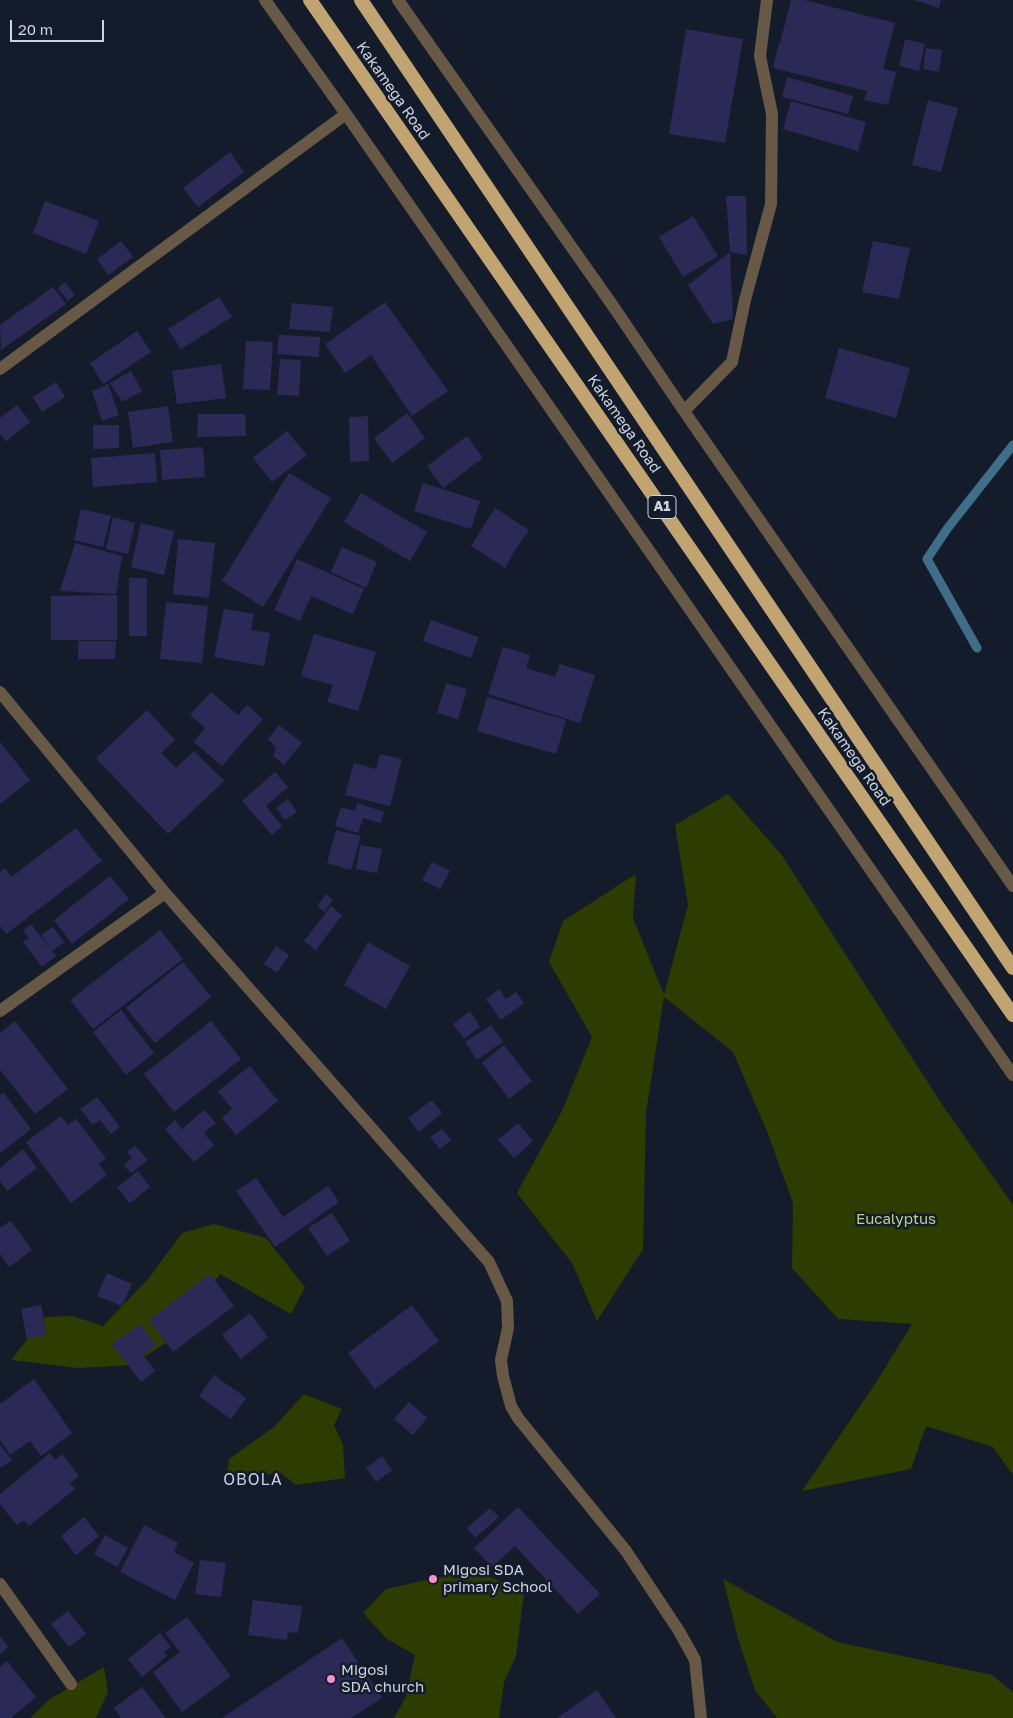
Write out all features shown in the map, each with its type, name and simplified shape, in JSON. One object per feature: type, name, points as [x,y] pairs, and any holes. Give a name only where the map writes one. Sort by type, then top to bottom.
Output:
[{"type":"highway","name":"Kakamega Road","points":[[310,0],[1013,1015]]},
{"type":"highway","name":"Kakamega Road","points":[[361,0],[1013,968]]},
{"type":"street","points":[[265,0],[1013,1075]]},
{"type":"street","points":[[398,0],[613,306],[1013,886]]},
{"type":"street","points":[[684,411],[732,362],[745,300],[771,204],[772,114],[760,56],[766,0]]},
{"type":"street","points":[[0,369],[346,114]]},
{"type":"street","points":[[0,692],[165,893],[488,1262],[507,1301],[508,1328],[501,1360],[511,1406],[518,1418],[626,1551],[678,1631],[694,1660],[700,1718]]},
{"type":"street","points":[[0,1011],[165,893]]},
{"type":"street","points":[[0,1584],[71,1684]]},
{"type":"green space","name":"Eucalyptus","points":[[728,794],[781,854],[943,1106],[1013,1205],[1013,1475],[993,1447],[926,1426],[911,1469],[802,1491],[877,1381],[912,1324],[838,1319],[792,1268],[793,1203],[768,1134],[733,1052],[664,997],[646,1113],[643,1249],[597,1321],[572,1263],[517,1193],[562,1111],[592,1037],[549,962],[563,921],[636,874],[633,918],[664,995],[688,905],[675,825]]},
{"type":"green space","points":[[214,1224],[266,1238],[305,1287],[291,1314],[220,1274],[178,1335],[131,1365],[78,1368],[11,1360],[45,1317],[72,1316],[103,1326],[149,1278],[182,1233]]},
{"type":"green space","points":[[304,1394],[342,1409],[334,1425],[343,1445],[345,1478],[296,1485],[281,1473],[227,1478],[229,1459],[274,1427]]},
{"type":"green space","points":[[478,1571],[524,1593],[516,1656],[504,1682],[499,1718],[394,1718],[406,1697],[415,1655],[387,1639],[363,1613],[386,1589],[449,1575]]},
{"type":"green space","points":[[723,1579],[837,1642],[992,1675],[1013,1692],[1013,1718],[777,1718],[755,1690],[739,1642]]},
{"type":"green space","points":[[104,1667],[108,1692],[96,1718],[30,1718],[50,1699]]},
{"type":"building","points":[[791,0],[804,0],[895,23],[883,69],[896,72],[888,105],[864,100],[867,91],[773,68],[779,43],[792,47],[780,43]]},
{"type":"building","points":[[914,0],[941,0],[939,8]]},
{"type":"building","points":[[686,29],[743,39],[725,143],[669,134]]},
{"type":"building","points":[[905,39],[925,44],[919,71],[899,66]]},
{"type":"building","points":[[926,48],[942,50],[939,72],[923,69]]},
{"type":"building","points":[[787,77],[853,96],[848,114],[782,97]]},
{"type":"building","points":[[928,100],[958,108],[941,172],[912,165]]},
{"type":"building","points":[[791,101],[866,122],[858,151],[783,129]]},
{"type":"building","points":[[230,152],[244,172],[198,207],[183,188]]},
{"type":"building","points":[[726,196],[746,196],[747,255],[730,252]]},
{"type":"building","points":[[45,201],[99,221],[86,254],[33,233]]},
{"type":"building","points":[[693,216],[718,256],[683,277],[659,237]]},
{"type":"building","points":[[121,241],[133,257],[108,275],[97,259]]},
{"type":"building","points":[[873,241],[910,248],[899,299],[862,292]]},
{"type":"building","points":[[730,252],[733,319],[713,324],[688,285]]},
{"type":"building","points":[[65,282],[75,295],[68,301],[58,288]]},
{"type":"building","points":[[53,287],[66,304],[1,350],[0,325]]},
{"type":"building","points":[[219,297],[232,317],[181,349],[168,329]]},
{"type":"building","points":[[385,302],[448,391],[412,416],[371,355],[345,373],[325,344]]},
{"type":"building","points":[[292,303],[333,307],[330,332],[289,329]]},
{"type":"building","points":[[137,331],[151,352],[103,384],[90,363]]},
{"type":"building","points":[[279,335],[320,337],[319,357],[277,354]]},
{"type":"building","points":[[246,341],[273,342],[270,390],[243,389]]},
{"type":"building","points":[[839,348],[910,368],[896,418],[825,398]]},
{"type":"building","points":[[280,359],[301,360],[299,396],[277,395]]},
{"type":"building","points":[[221,364],[226,398],[177,404],[172,371]]},
{"type":"building","points":[[131,371],[142,391],[122,402],[110,383]]},
{"type":"building","points":[[56,382],[65,397],[42,412],[33,397]]},
{"type":"building","points":[[108,384],[119,415],[102,421],[92,391]]},
{"type":"building","points":[[17,405],[30,422],[6,441],[0,434],[0,418]]},
{"type":"building","points":[[168,406],[173,442],[133,448],[128,412]]},
{"type":"building","points":[[407,413],[425,438],[392,463],[374,438]]},
{"type":"building","points":[[198,414],[245,414],[246,436],[197,437]]},
{"type":"building","points":[[368,416],[369,461],[350,462],[349,417]]},
{"type":"building","points":[[93,425],[119,425],[119,448],[93,449]]},
{"type":"building","points":[[287,431],[307,455],[272,482],[253,458]]},
{"type":"building","points":[[467,436],[483,458],[443,488],[427,466]]},
{"type":"building","points":[[203,447],[205,477],[162,480],[160,450]]},
{"type":"building","points":[[155,453],[157,482],[93,487],[91,458]]},
{"type":"building","points":[[289,473],[331,498],[263,607],[222,581]]},
{"type":"building","points":[[423,483],[480,501],[471,529],[414,511]]},
{"type":"building","points":[[361,493],[427,532],[410,561],[344,522]]},
{"type":"building","points":[[495,508],[529,530],[505,568],[471,546]]},
{"type":"building","points":[[81,509],[111,516],[103,547],[74,540]]},
{"type":"building","points":[[113,517],[135,523],[128,554],[106,549]]},
{"type":"building","points":[[141,523],[174,531],[164,575],[131,567]]},
{"type":"building","points":[[178,539],[215,543],[209,598],[173,594]]},
{"type":"building","points":[[75,543],[122,556],[116,594],[60,591]]},
{"type":"building","points":[[342,547],[377,562],[366,588],[331,572]]},
{"type":"building","points":[[297,559],[364,589],[353,614],[311,596],[300,621],[274,610]]},
{"type":"building","points":[[129,578],[147,578],[147,636],[129,636]]},
{"type":"building","points":[[117,595],[117,640],[51,640],[51,596]]},
{"type":"building","points":[[166,602],[208,606],[202,663],[160,659]]},
{"type":"building","points":[[224,609],[254,614],[251,630],[270,633],[264,666],[214,657]]},
{"type":"building","points":[[431,620],[479,637],[471,658],[423,641]]},
{"type":"building","points":[[314,634],[376,652],[358,711],[327,702],[333,685],[301,676]]},
{"type":"building","points":[[78,641],[116,641],[115,659],[78,659]]},
{"type":"building","points":[[503,647],[530,655],[526,668],[555,677],[560,664],[595,675],[580,723],[488,694]]},
{"type":"building","points":[[446,683],[467,689],[458,719],[437,713]]},
{"type":"building","points":[[211,692],[238,715],[247,705],[263,719],[222,766],[194,742],[205,728],[190,715]]},
{"type":"building","points":[[487,697],[566,720],[556,754],[477,731]]},
{"type":"building","points":[[147,710],[175,740],[161,753],[176,768],[194,751],[224,781],[168,834],[96,758]]},
{"type":"building","points":[[279,725],[302,743],[284,765],[273,756],[276,747],[268,739]]},
{"type":"building","points":[[0,742],[30,780],[0,804]]},
{"type":"building","points":[[380,754],[402,759],[390,806],[345,795],[354,763],[376,769]]},
{"type":"building","points":[[275,772],[288,787],[266,806],[282,826],[272,835],[242,801]]},
{"type":"building","points":[[288,799],[297,812],[285,820],[276,808]]},
{"type":"building","points":[[357,803],[384,812],[380,823],[363,818],[358,833],[335,826],[341,807],[355,811]]},
{"type":"building","points":[[76,828],[102,861],[6,934],[0,926],[0,872],[5,868],[11,877]]},
{"type":"building","points":[[336,830],[361,836],[351,870],[327,863]]},
{"type":"building","points":[[360,845],[382,849],[377,873],[356,869]]},
{"type":"building","points":[[432,862],[450,871],[440,889],[422,880]]},
{"type":"building","points":[[110,876],[129,899],[72,944],[54,920]]},
{"type":"building","points":[[326,894],[333,900],[324,912],[317,906]]},
{"type":"building","points":[[331,906],[342,915],[316,950],[304,941]]},
{"type":"building","points":[[31,924],[50,949],[41,935],[53,927],[64,942],[52,951],[56,956],[42,967],[23,942],[29,938],[23,930]]},
{"type":"building","points":[[160,930],[183,959],[93,1029],[70,1000]]},
{"type":"building","points":[[368,942],[410,966],[386,1009],[344,985]]},
{"type":"building","points":[[276,946],[289,955],[277,973],[264,964]]},
{"type":"building","points":[[183,962],[211,997],[155,1043],[126,1008]]},
{"type":"building","points":[[499,989],[506,999],[516,992],[524,1003],[501,1020],[486,999]]},
{"type":"building","points":[[121,1010],[154,1053],[126,1075],[93,1032]]},
{"type":"building","points":[[470,1011],[480,1027],[464,1039],[453,1024]]},
{"type":"building","points":[[15,1021],[68,1089],[35,1114],[0,1070],[0,1033]]},
{"type":"building","points":[[211,1021],[241,1059],[174,1112],[144,1074]]},
{"type":"building","points":[[491,1025],[503,1042],[477,1060],[465,1042]]},
{"type":"building","points":[[504,1045],[532,1081],[509,1099],[482,1063]]},
{"type":"building","points":[[250,1066],[278,1101],[236,1135],[222,1118],[232,1109],[218,1091]]},
{"type":"building","points":[[3,1092],[31,1129],[0,1153],[0,1095]]},
{"type":"building","points":[[97,1097],[120,1127],[111,1134],[100,1120],[93,1125],[80,1109]]},
{"type":"building","points":[[432,1100],[442,1113],[419,1132],[408,1118]]},
{"type":"building","points":[[204,1110],[216,1123],[204,1133],[214,1145],[194,1162],[165,1129],[175,1120],[182,1129]]},
{"type":"building","points":[[61,1116],[68,1125],[76,1119],[106,1158],[99,1164],[107,1175],[71,1203],[26,1142]]},
{"type":"building","points":[[518,1123],[533,1141],[514,1158],[498,1140]]},
{"type":"building","points":[[442,1129],[451,1140],[440,1149],[430,1137]]},
{"type":"building","points":[[135,1146],[148,1160],[131,1173],[124,1165],[132,1158],[127,1152]]},
{"type":"building","points":[[23,1149],[37,1168],[7,1191],[0,1181],[0,1168]]},
{"type":"building","points":[[138,1171],[150,1187],[130,1203],[117,1187]]},
{"type":"building","points":[[256,1178],[283,1217],[328,1186],[339,1202],[275,1247],[236,1191]]},
{"type":"building","points":[[332,1213],[350,1241],[327,1256],[308,1228]]},
{"type":"building","points":[[11,1221],[32,1250],[9,1267],[0,1254],[0,1228]]},
{"type":"building","points":[[107,1273],[132,1284],[122,1306],[97,1296]]},
{"type":"building","points":[[210,1274],[234,1306],[173,1352],[149,1320]]},
{"type":"building","points":[[41,1305],[47,1334],[27,1339],[21,1309]]},
{"type":"building","points":[[412,1305],[439,1341],[375,1389],[348,1353]]},
{"type":"building","points":[[250,1313],[268,1337],[241,1359],[222,1335]]},
{"type":"building","points":[[140,1324],[156,1345],[143,1355],[155,1371],[141,1382],[112,1344]]},
{"type":"building","points":[[214,1375],[246,1398],[231,1419],[199,1396]]},
{"type":"building","points":[[34,1379],[72,1433],[41,1456],[30,1441],[10,1455],[0,1440],[0,1404]]},
{"type":"building","points":[[409,1402],[427,1418],[413,1435],[394,1419]]},
{"type":"building","points":[[0,1445],[12,1460],[0,1468]]},
{"type":"building","points":[[50,1453],[55,1460],[62,1454],[79,1476],[70,1483],[75,1489],[29,1526],[24,1520],[17,1525],[0,1504],[0,1494]]},
{"type":"building","points":[[382,1456],[392,1470],[376,1482],[366,1468]]},
{"type":"building","points":[[518,1507],[600,1594],[578,1614],[515,1546],[492,1567],[474,1548]]},
{"type":"building","points":[[490,1508],[499,1517],[475,1538],[467,1528]]},
{"type":"building","points":[[84,1517],[99,1536],[76,1555],[61,1536]]},
{"type":"building","points":[[144,1525],[178,1543],[174,1552],[194,1563],[175,1600],[120,1572]]},
{"type":"building","points":[[105,1535],[128,1548],[117,1567],[94,1554]]},
{"type":"building","points":[[200,1560],[226,1563],[221,1597],[195,1594]]},
{"type":"building","points":[[253,1600],[302,1606],[298,1633],[288,1632],[287,1640],[248,1635]]},
{"type":"building","points":[[68,1611],[86,1634],[69,1647],[51,1624]]},
{"type":"building","points":[[187,1617],[231,1676],[182,1712],[153,1672],[180,1652],[165,1633]]},
{"type":"building","points":[[160,1633],[171,1647],[164,1652],[167,1656],[142,1677],[128,1659]]},
{"type":"building","points":[[0,1636],[8,1647],[0,1654]]},
{"type":"building","points":[[342,1638],[382,1698],[351,1718],[222,1718]]},
{"type":"building","points":[[7,1661],[36,1697],[11,1718],[0,1718],[0,1667]]},
{"type":"building","points":[[142,1687],[166,1718],[121,1718],[114,1708]]},
{"type":"building","points":[[597,1690],[616,1718],[557,1718]]},
{"type":"waterway","points":[[977,648],[927,559],[947,529],[1013,445]]},
{"type":"place","name":"Migosi SDA primary School","points":[[433,1579]]},
{"type":"place","name":"Migosi SDA church","points":[[331,1679]]},
{"type":"district","name":"OBOLA","points":[[253,1480]]}]
